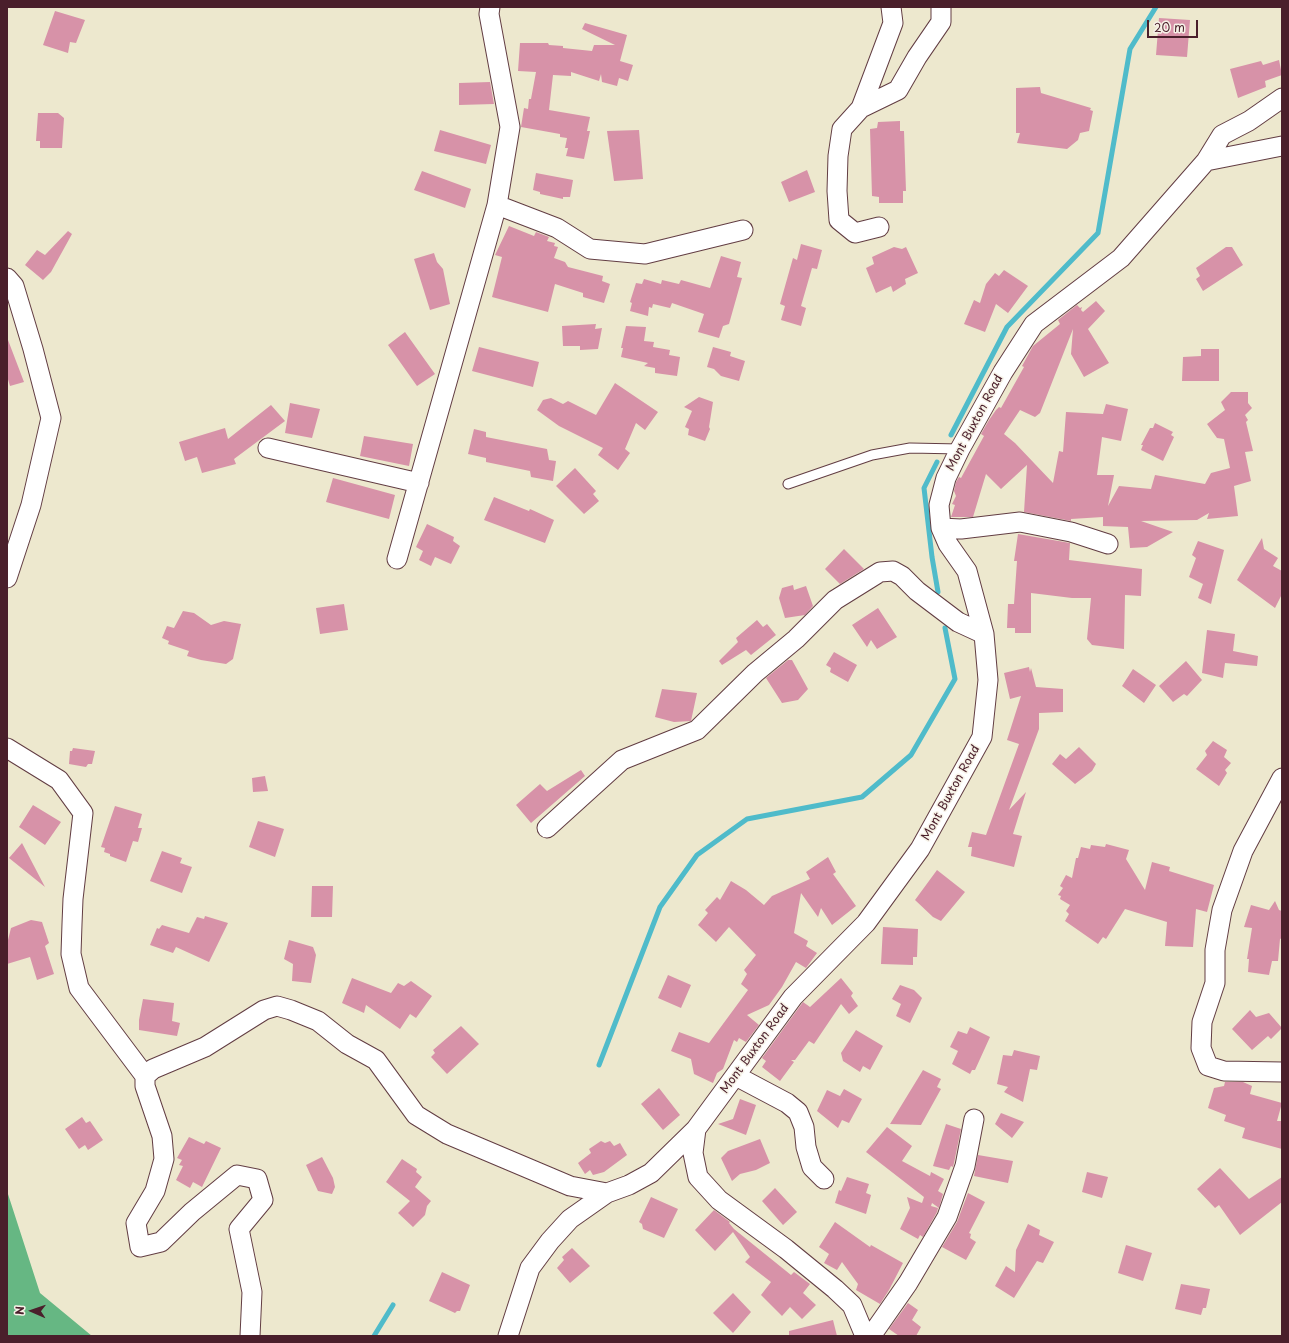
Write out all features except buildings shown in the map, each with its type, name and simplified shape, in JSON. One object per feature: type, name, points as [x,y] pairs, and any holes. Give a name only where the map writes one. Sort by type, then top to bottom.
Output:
[{"type":"street","points":[[397,559],[497,205],[510,128],[488,14],[490,7]]},
{"type":"street","points":[[879,228],[855,233],[839,220],[837,191],[838,163],[842,129],[861,108],[893,22],[891,7]]},
{"type":"street","points":[[861,108],[898,90],[917,57],[941,22],[940,7]]},
{"type":"street","name":"Mont Buxton Road","points":[[865,1336],[852,1305],[835,1289],[786,1249],[719,1200],[698,1177],[693,1153],[696,1129],[793,997],[866,923],[920,849],[982,737],[988,680],[984,634],[967,571],[948,544],[941,528],[939,505],[946,478],[960,449],[1003,372],[1034,324],[1121,258],[1206,161],[1222,135],[1249,122],[1282,98]]},
{"type":"street","points":[[1206,161],[1282,146]]},
{"type":"street","points":[[497,205],[557,228],[590,249],[645,254],[743,230]]},
{"type":"street","points":[[7,278],[14,286],[25,321],[51,418],[31,505],[7,578]]},
{"type":"street","points":[[268,448],[419,484]]},
{"type":"street","points":[[941,528],[961,529],[1020,522],[1071,532],[1108,544]]},
{"type":"street","points":[[548,828],[622,760],[697,730],[755,673],[796,639],[835,600],[858,584],[880,572],[893,571],[902,576],[917,591],[958,622],[984,634]]},
{"type":"street","points":[[7,748],[59,780],[83,813],[72,899],[72,954],[79,988],[146,1076]]},
{"type":"street","points":[[1282,778],[1243,851],[1222,910],[1215,950],[1215,983],[1202,1022],[1201,1048],[1208,1066],[1224,1071],[1282,1072]]},
{"type":"street","points":[[250,1336],[252,1292],[239,1229],[263,1200],[257,1179],[237,1175],[192,1212],[161,1242],[140,1248],[136,1223],[155,1191],[164,1159],[162,1136],[145,1086],[146,1076],[152,1070],[205,1047],[264,1010],[278,1006],[318,1021],[346,1044],[376,1060],[416,1115],[447,1134],[570,1186],[607,1193]]},
{"type":"street","points":[[736,1076],[787,1103],[798,1112],[804,1127],[806,1147],[812,1166],[824,1179]]},
{"type":"street","points":[[871,1336],[908,1282],[947,1217],[965,1166],[974,1119]]},
{"type":"street","points":[[508,1336],[530,1268],[550,1241],[570,1219],[607,1193],[629,1185],[651,1173],[696,1129]]},
{"type":"lane","points":[[788,484],[872,455],[910,448],[960,449]]},
{"type":"green space","points":[[7,1191],[40,1293],[92,1336],[7,1336]]},
{"type":"waterway","points":[[951,435],[1007,327],[1098,233],[1130,49],[1156,7]]},
{"type":"waterway","points":[[937,462],[924,488],[932,557],[938,592]]},
{"type":"waterway","points":[[599,1065],[660,907],[697,855],[747,819],[862,797],[911,755],[955,679],[945,628]]},
{"type":"waterway","points":[[374,1336],[393,1305]]}]
